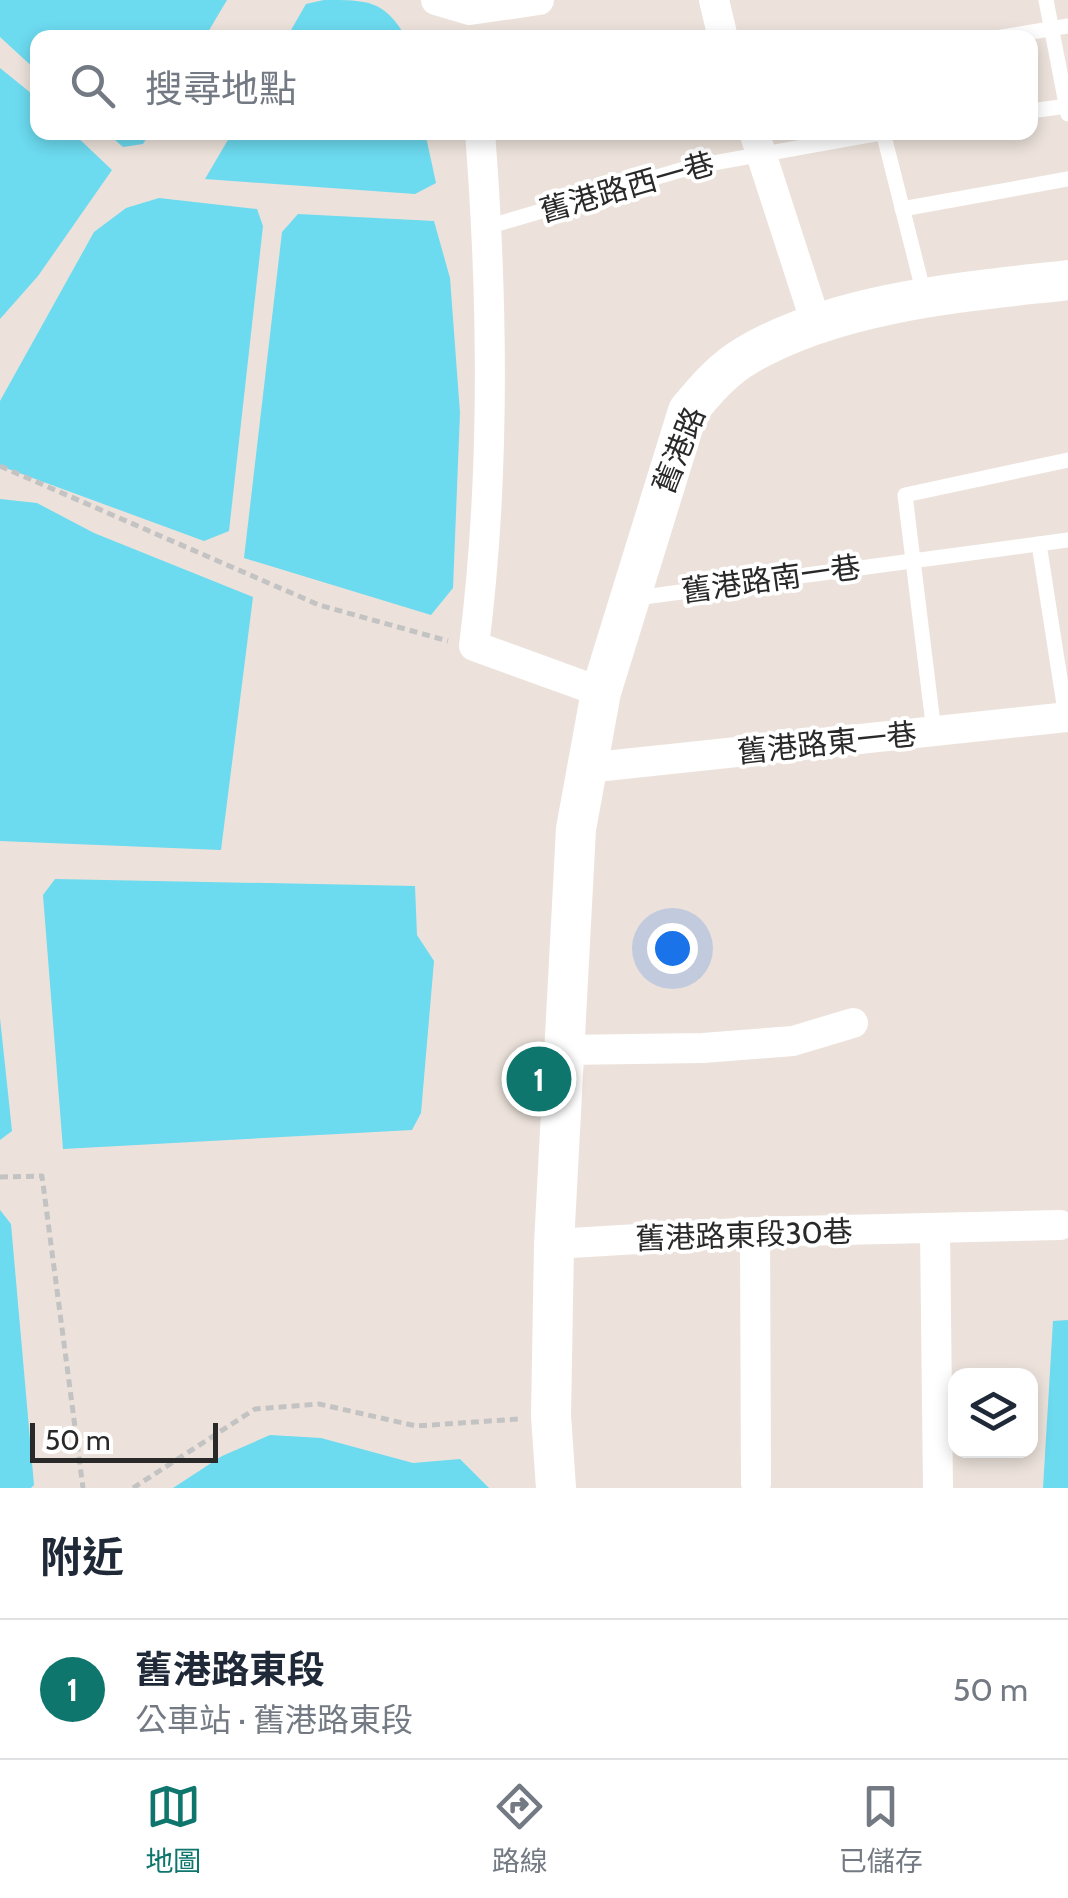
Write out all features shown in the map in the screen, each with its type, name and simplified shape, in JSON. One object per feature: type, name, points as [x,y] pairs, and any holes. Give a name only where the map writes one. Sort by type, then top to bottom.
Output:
[{"type":"street","points":[[436,0],[472,24],[539,0]]},
{"type":"street","points":[[714,0],[722,30]]},
{"type":"street","points":[[481,140],[487,227],[485,560],[474,646],[601,692]]},
{"type":"street","points":[[758,142],[816,323]]},
{"type":"street","name":"舊港路","points":[[556,1488],[550,1416],[569,902],[586,768],[601,692],[688,412],[713,380],[748,354],[816,323],[926,301],[1068,280]]},
{"type":"street","name":"舊港路東一巷","points":[[586,768],[1067,717]]},
{"type":"street","points":[[564,1050],[703,1048],[792,1041],[853,1023]]},
{"type":"street","name":"舊港路東段30巷","points":[[554,1244],[755,1232],[1060,1224]]},
{"type":"street","points":[[935,1230],[938,1488]]},
{"type":"street","points":[[755,1232],[756,1483]]},
{"type":"lane","points":[[1038,111],[1067,109],[1061,27],[1046,0]]},
{"type":"lane","name":"舊港路西一巷","points":[[487,227],[758,142],[786,140]]},
{"type":"lane","points":[[886,140],[926,301]]},
{"type":"lane","points":[[902,209],[1068,180]]},
{"type":"lane","points":[[934,732],[905,495],[1068,460]]},
{"type":"lane","points":[[913,560],[1068,540]]},
{"type":"lane","points":[[1039,544],[1067,717]]},
{"type":"lane","name":"舊港路南一巷","points":[[629,599],[913,560]]},
{"type":"path","points":[[0,466],[319,606],[474,646]]},
{"type":"path","points":[[0,1177],[42,1176],[84,1488]]},
{"type":"path","points":[[133,1488],[255,1409],[319,1404],[416,1426],[550,1416]]},
{"type":"water","points":[[0,0],[227,0],[209,30],[30,30],[30,65],[0,37]]},
{"type":"water","points":[[324,0],[364,2],[382,9],[401,30],[291,30],[306,4]]},
{"type":"water","points":[[0,68],[30,92],[30,140],[80,140],[112,170],[38,276],[0,319]]},
{"type":"water","points":[[115,140],[146,140],[143,144],[123,147]]},
{"type":"water","points":[[228,140],[427,140],[436,183],[415,194],[205,179]]},
{"type":"water","points":[[159,198],[257,209],[263,226],[229,531],[204,541],[0,466],[0,401],[94,232],[126,208]]},
{"type":"water","points":[[298,214],[434,221],[450,278],[460,413],[453,588],[431,615],[244,558],[282,232]]},
{"type":"water","points":[[0,499],[37,503],[94,533],[253,597],[221,850],[0,841]]},
{"type":"water","points":[[55,879],[415,886],[417,935],[434,961],[421,1113],[412,1130],[63,1149],[43,895]]},
{"type":"water","points":[[0,1018],[12,1131],[0,1140]]},
{"type":"water","points":[[0,1210],[11,1224],[34,1485],[31,1488],[0,1488]]},
{"type":"water","points":[[1068,1320],[1068,1488],[1043,1488],[1053,1321]]},
{"type":"water","points":[[270,1435],[321,1438],[413,1463],[460,1459],[489,1488],[173,1488],[222,1456]]},
{"type":"place","name":"舊港路東段","points":[[539,1079]]}]
